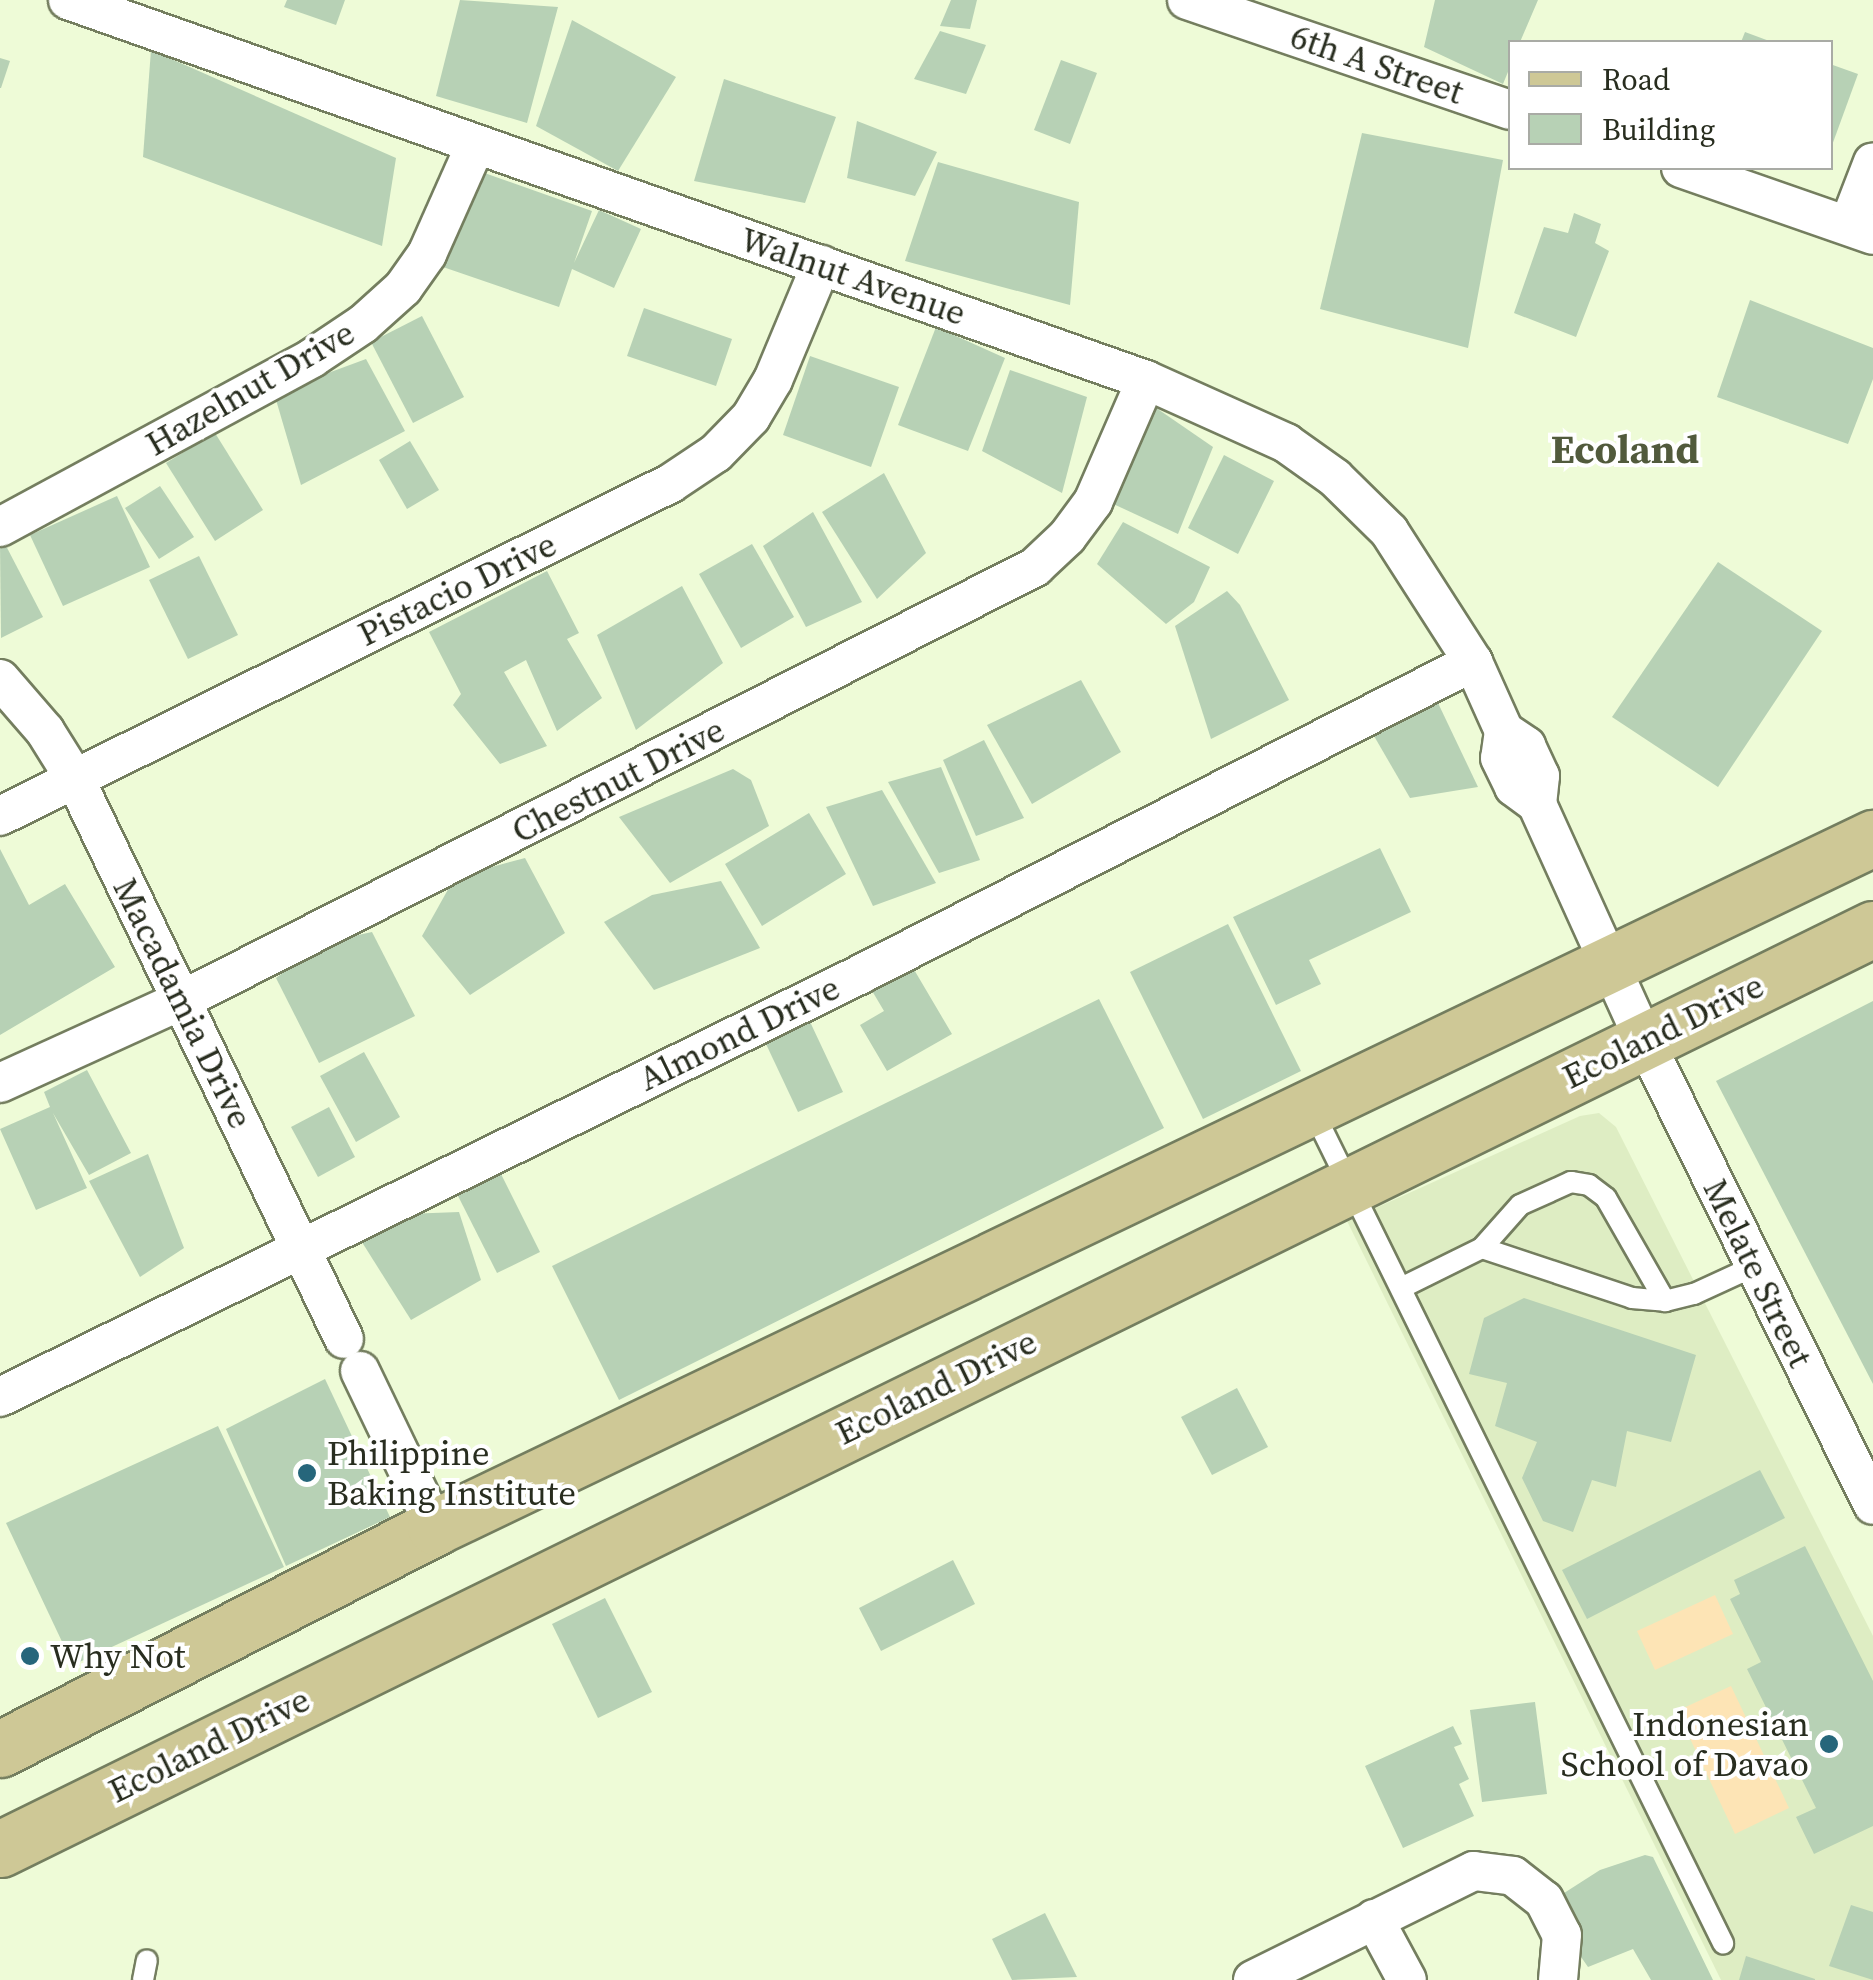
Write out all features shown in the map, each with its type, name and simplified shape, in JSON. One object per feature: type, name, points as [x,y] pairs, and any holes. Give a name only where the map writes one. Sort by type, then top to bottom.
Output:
[{"type":"main road","points":[[0,1749],[436,1528],[1873,838]]},
{"type":"main road","name":"Ecoland Drive","points":[[0,1849],[1348,1183],[1873,929]]},
{"type":"street","name":"Walnut Avenue","points":[[68,0],[1146,380],[1286,443],[1336,478],[1388,531],[1474,662],[1504,732],[1500,758],[1514,787],[1537,804],[1608,964]]},
{"type":"street","name":"6th A Street","points":[[1187,0],[1508,109]]},
{"type":"street","name":"Hazelnut Drive","points":[[0,527],[312,358],[363,324],[403,288],[427,254],[476,144]]},
{"type":"street","points":[[1688,170],[1861,230],[1873,162]]},
{"type":"street","name":"Pistacio Drive","points":[[0,816],[670,482],[716,453],[752,416],[773,380],[821,265]]},
{"type":"street","name":"Chestnut Drive","points":[[0,1083],[182,1000],[1035,567],[1068,536],[1093,502],[1146,380]]},
{"type":"street","name":"Almond Drive","points":[[0,1397],[299,1246],[861,974],[1474,662]]},
{"type":"street","name":"Macadamia Drive","points":[[0,679],[45,732],[75,779],[436,1528]]},
{"type":"street","name":"Melate Street","points":[[1608,964],[1873,1506]]},
{"type":"street","points":[[1253,1980],[1474,1871],[1513,1876],[1530,1886],[1555,1916],[1564,1954],[1558,1980]]},
{"type":"street","points":[[1374,1919],[1408,1980]]},
{"type":"lane","points":[[1311,1106],[1723,1944]]},
{"type":"lane","points":[[1402,1288],[1482,1248],[1520,1205],[1571,1182],[1589,1184],[1606,1198],[1664,1300]]},
{"type":"lane","points":[[1482,1248],[1632,1298],[1664,1300],[1694,1294],[1755,1266]]},
{"type":"shaded area","points":[[1599,1113],[1616,1127],[1873,1636],[1873,1980],[1721,1980],[1347,1221],[1580,1116]]},
{"type":"shaded area","points":[[1715,1595],[1733,1634],[1655,1670],[1637,1631]]},
{"type":"shaded area","points":[[1731,1686],[1789,1808],[1735,1834],[1677,1711]]},
{"type":"building","points":[[287,0],[345,0],[336,25],[284,7]]},
{"type":"building","points":[[460,0],[558,7],[527,123],[436,96]]},
{"type":"building","points":[[951,0],[977,0],[970,29],[940,26]]},
{"type":"building","points":[[1435,0],[1538,0],[1521,40],[1508,40],[1508,72],[1503,84],[1424,47]]},
{"type":"building","points":[[572,20],[676,77],[618,171],[536,126]]},
{"type":"building","points":[[940,31],[986,45],[966,94],[914,79]]},
{"type":"building","points":[[1745,32],[1767,40],[1742,40]]},
{"type":"building","points":[[151,50],[396,158],[382,246],[143,157]]},
{"type":"building","points":[[0,58],[10,61],[1,88],[0,88]]},
{"type":"building","points":[[1061,60],[1097,73],[1070,144],[1034,130]]},
{"type":"building","points":[[1833,65],[1858,74],[1833,143]]},
{"type":"building","points":[[724,79],[836,117],[805,203],[694,181]]},
{"type":"building","points":[[857,121],[937,152],[915,196],[847,178]]},
{"type":"building","points":[[1362,133],[1503,160],[1468,348],[1320,309]]},
{"type":"building","points":[[938,162],[1079,202],[1070,305],[905,261]]},
{"type":"building","points":[[476,170],[592,211],[574,263],[599,210],[641,229],[614,288],[572,269],[559,307],[443,267]]},
{"type":"building","points":[[1574,213],[1601,224],[1595,243],[1609,251],[1576,337],[1514,313],[1544,227],[1568,233]]},
{"type":"building","points":[[1750,300],[1873,348],[1873,379],[1848,444],[1717,397]]},
{"type":"building","points":[[644,308],[732,339],[716,386],[627,356]]},
{"type":"building","points":[[422,316],[464,397],[413,423],[371,342]]},
{"type":"building","points":[[936,327],[1005,358],[968,451],[898,425]]},
{"type":"building","points":[[810,356],[899,387],[871,467],[783,435]]},
{"type":"building","points":[[366,359],[405,431],[301,485],[274,393]]},
{"type":"building","points":[[1010,370],[1087,397],[1062,493],[982,451]]},
{"type":"building","points":[[1149,403],[1213,447],[1178,534],[1109,502]]},
{"type":"building","points":[[215,433],[263,510],[215,541],[166,463]]},
{"type":"building","points":[[410,441],[439,490],[407,509],[379,460]]},
{"type":"building","points":[[1224,455],[1274,481],[1238,554],[1188,528]]},
{"type":"building","points":[[884,473],[926,553],[877,599],[822,512]]},
{"type":"building","points":[[160,486],[194,537],[159,559],[125,508]]},
{"type":"building","points":[[117,496],[150,567],[63,606],[30,535]]},
{"type":"building","points":[[813,512],[862,602],[806,627],[763,546]]},
{"type":"building","points":[[1123,522],[1210,567],[1194,602],[1166,624],[1097,564]]},
{"type":"building","points":[[4,542],[43,617],[1,638],[0,544]]},
{"type":"building","points":[[752,544],[794,617],[741,648],[699,574]]},
{"type":"building","points":[[199,556],[238,635],[188,659],[149,580]]},
{"type":"building","points":[[1718,562],[1822,631],[1718,787],[1612,717]]},
{"type":"building","points":[[547,571],[579,633],[567,639],[602,698],[557,731],[526,660],[504,672],[547,746],[500,764],[453,705],[461,694],[429,632]]},
{"type":"building","points":[[682,586],[723,663],[636,730],[597,635]]},
{"type":"building","points":[[1227,591],[1240,605],[1289,700],[1211,739],[1175,626]]},
{"type":"building","points":[[1081,680],[1121,752],[1032,804],[987,725]]},
{"type":"building","points":[[1438,703],[1478,787],[1410,798],[1374,736]]},
{"type":"building","points":[[984,740],[1024,818],[976,836],[943,760]]},
{"type":"building","points":[[941,767],[980,860],[939,873],[888,782]]},
{"type":"building","points":[[733,769],[751,780],[769,826],[670,883],[619,817]]},
{"type":"building","points":[[882,790],[936,883],[873,906],[826,807]]},
{"type":"building","points":[[809,813],[846,874],[762,926],[725,864]]},
{"type":"building","points":[[1380,848],[1411,912],[1309,960],[1321,984],[1276,1005],[1233,917]]},
{"type":"building","points":[[0,849],[29,905],[65,884],[115,967],[0,1035]]},
{"type":"building","points":[[525,858],[565,933],[470,995],[422,936],[455,877]]},
{"type":"building","points":[[721,881],[760,948],[654,990],[604,922],[652,895]]},
{"type":"building","points":[[1228,924],[1301,1071],[1203,1119],[1130,972]]},
{"type":"building","points":[[372,932],[415,1016],[319,1063],[276,978],[321,943]]},
{"type":"building","points":[[906,956],[952,1034],[887,1071],[860,1025],[884,1011],[865,979]]},
{"type":"building","points":[[1099,999],[1164,1128],[619,1400],[552,1266]]},
{"type":"building","points":[[1873,1001],[1873,1384],[1716,1081]]},
{"type":"building","points":[[804,1009],[843,1092],[798,1112],[759,1029]]},
{"type":"building","points":[[364,1052],[400,1117],[356,1142],[320,1076]]},
{"type":"building","points":[[87,1070],[131,1153],[89,1175],[53,1113],[87,1188],[36,1210],[0,1129],[50,1107],[44,1092]]},
{"type":"building","points":[[329,1107],[355,1157],[318,1177],[291,1127]]},
{"type":"building","points":[[148,1154],[184,1248],[140,1277],[89,1181]]},
{"type":"building","points":[[498,1168],[540,1252],[497,1273],[455,1190]]},
{"type":"building","points":[[459,1212],[481,1280],[411,1320],[360,1239],[406,1214]]},
{"type":"building","points":[[1524,1298],[1696,1355],[1671,1442],[1627,1431],[1616,1487],[1592,1480],[1573,1532],[1543,1521],[1522,1478],[1537,1442],[1495,1426],[1507,1383],[1469,1374],[1484,1318]]},
{"type":"building","name":"Philippine Baking Institute","points":[[325,1379],[390,1517],[286,1566],[226,1429]]},
{"type":"building","points":[[1237,1388],[1268,1447],[1212,1475],[1181,1417]]},
{"type":"building","points":[[218,1426],[284,1567],[73,1665],[6,1523]]},
{"type":"building","points":[[1760,1470],[1785,1518],[1587,1619],[1562,1570]]},
{"type":"building","name":"Indonesian School of Davao","points":[[1805,1546],[1873,1681],[1873,1826],[1814,1854],[1796,1817],[1816,1808],[1747,1669],[1761,1662],[1730,1599],[1740,1594],[1734,1580]]},
{"type":"building","points":[[953,1560],[975,1604],[881,1651],[859,1608]]},
{"type":"building","points":[[605,1598],[652,1692],[598,1718],[552,1624]]},
{"type":"building","points":[[1535,1702],[1547,1794],[1482,1802],[1470,1710]]},
{"type":"building","points":[[1453,1726],[1462,1744],[1454,1747],[1469,1779],[1459,1784],[1474,1816],[1403,1848],[1365,1766]]},
{"type":"building","points":[[1645,1855],[1653,1857],[1713,1980],[1651,1980],[1633,1949],[1588,1967],[1579,1954],[1561,1895],[1600,1870]]},
{"type":"building","points":[[1851,1905],[1873,1912],[1873,1980],[1829,1966]]},
{"type":"building","points":[[1045,1913],[1077,1977],[1012,1980],[992,1939]]},
{"type":"building","points":[[1746,1956],[1815,1979],[1815,1980],[1739,1980]]},
{"type":"place","name":"Philippine Baking Institute","points":[[307,1473]]},
{"type":"place","name":"Why Not","points":[[30,1656]]},
{"type":"place","name":"Indonesian School of Davao","points":[[1829,1744]]},
{"type":"district","name":"Ecoland","points":[[1625,449]]}]
